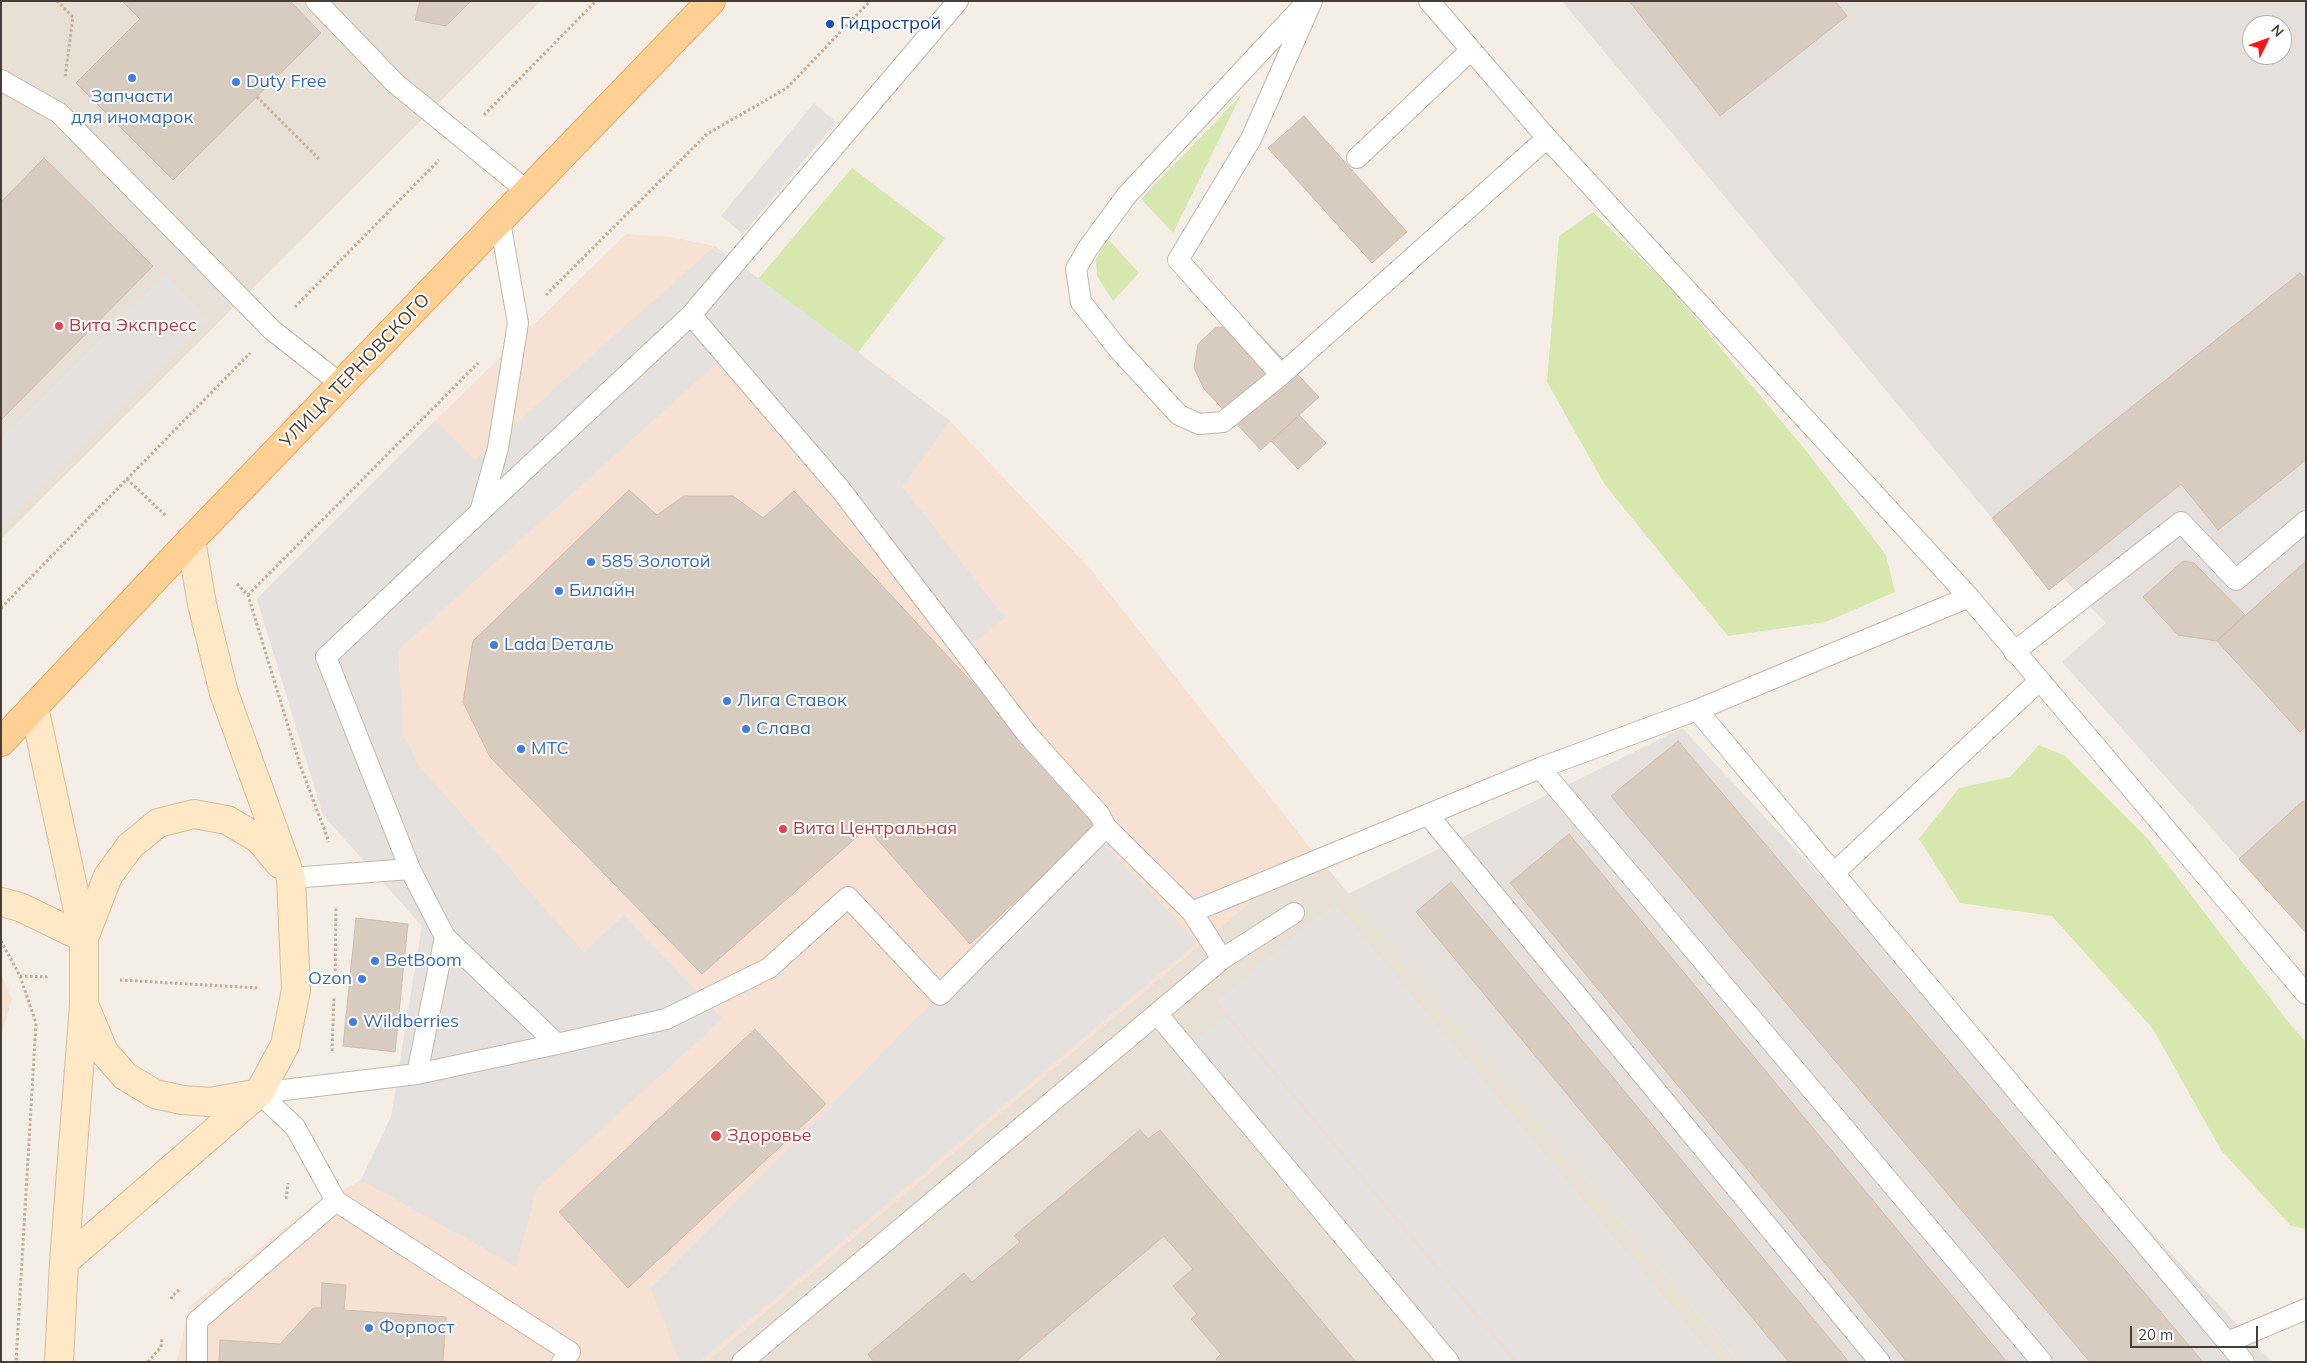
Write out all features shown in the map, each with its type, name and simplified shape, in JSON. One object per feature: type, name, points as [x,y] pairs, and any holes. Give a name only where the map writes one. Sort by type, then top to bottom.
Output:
[{"type":"main road","name":"УЛИЦА ТЕРНОВСКОГО","points":[[1,742],[191,540],[500,222],[711,1]]},
{"type":"main road","points":[[64,1262],[258,1093],[285,1045],[296,990],[291,878],[224,693],[202,604],[191,540]]},
{"type":"main road","points":[[34,707],[84,938],[84,1005],[64,1262],[59,1362]]},
{"type":"main road","points":[[84,938],[108,876],[130,846],[158,823],[194,814],[227,820],[259,839],[291,878]]},
{"type":"main road","points":[[1,902],[20,907],[84,938]]},
{"type":"main road","points":[[84,1005],[104,1052],[125,1076],[155,1094],[182,1100],[210,1102],[258,1093]]},
{"type":"lane","points":[[316,1],[395,83],[528,191]]},
{"type":"lane","points":[[557,1044],[445,937],[410,869],[326,657],[691,315],[958,1]]},
{"type":"lane","points":[[1280,375],[1178,260],[1251,139],[1310,1]]},
{"type":"lane","points":[[1310,1],[1128,196],[1088,248],[1076,269],[1081,302],[1119,350],[1179,415],[1199,424],[1223,422],[1280,375],[1547,138]]},
{"type":"lane","points":[[1429,1],[1547,138],[1968,597],[2306,994]]},
{"type":"lane","points":[[1357,158],[1471,50]]},
{"type":"lane","points":[[1,80],[59,113],[272,330],[342,384]]},
{"type":"lane","points":[[480,512],[498,448],[518,323],[500,222]]},
{"type":"lane","points":[[691,315],[841,490],[1027,734],[1099,814],[1106,826],[1192,912],[1222,959]]},
{"type":"lane","points":[[2014,652],[2181,522],[2236,580],[2306,521]]},
{"type":"lane","points":[[1192,912],[1540,768],[1697,710],[1968,597]]},
{"type":"lane","points":[[1834,874],[2039,680]]},
{"type":"lane","points":[[1697,710],[2244,1362]]},
{"type":"lane","points":[[1540,768],[2042,1362]]},
{"type":"lane","points":[[1428,815],[1880,1362]]},
{"type":"lane","points":[[258,1093],[417,1074],[666,1019],[769,968],[848,897],[940,995],[1106,826]]},
{"type":"lane","points":[[291,878],[410,869]]},
{"type":"lane","points":[[742,1362],[1158,1015],[1222,959],[1294,913]]},
{"type":"lane","points":[[417,1074],[445,937]]},
{"type":"lane","points":[[1158,1015],[1449,1362]]},
{"type":"lane","points":[[258,1093],[295,1128],[336,1201],[570,1352],[562,1362]]},
{"type":"lane","points":[[197,1362],[197,1321],[336,1201]]},
{"type":"lane","points":[[2228,1342],[2306,1308]]},
{"type":"path","points":[[57,1],[73,18],[59,113]]},
{"type":"path","points":[[1,608],[596,1]]},
{"type":"path","points":[[248,595],[706,134],[787,88],[870,1]]},
{"type":"path","points":[[257,96],[320,160]]},
{"type":"path","points":[[1,942],[20,976],[36,1023],[16,1362]]},
{"type":"path","points":[[84,978],[296,990]]},
{"type":"shaded area","points":[[1,1],[541,1],[1,539]]},
{"type":"shaded area","points":[[1562,1],[2306,1],[2306,933],[2062,662],[2106,623],[2063,578],[1992,518]]},
{"type":"shaded area","points":[[814,103],[836,122],[743,234],[721,216]]},
{"type":"shaded area","points":[[626,234],[670,237],[715,246],[950,421],[1091,570],[1312,850],[706,1362],[177,1362],[189,1307],[299,1216],[361,1180],[391,1117],[422,926],[323,815],[257,599]]},
{"type":"shaded area","points":[[715,246],[950,421],[902,486],[1005,618],[963,651],[854,511],[716,364],[398,650],[403,734],[418,765],[584,953],[624,915],[722,1019],[537,1188],[516,1266],[361,1180],[391,1117],[422,926],[323,815],[257,599],[435,421],[475,460]]},
{"type":"shaded area","points":[[165,273],[209,318],[1,526],[1,438]]},
{"type":"shaded area","points":[[1682,728],[2272,1362],[1739,1362],[1348,894]]},
{"type":"shaded area","points":[[1103,842],[1197,942],[699,1362],[680,1362],[651,1288],[940,995]]},
{"type":"shaded area","points":[[1312,850],[1739,1362],[706,1362]]},
{"type":"shaded area","points":[[1335,902],[1719,1362],[1518,1362],[1216,1001]]},
{"type":"shaded area","points":[[1,974],[12,999],[1,1035]]},
{"type":"shaded area","points":[[1225,1015],[1514,1362],[1464,1362],[1195,1040]]},
{"type":"green space","points":[[1241,95],[1173,233],[1141,199]]},
{"type":"green space","points":[[852,168],[945,238],[858,353],[758,279]]},
{"type":"green space","points":[[1593,212],[1669,286],[1807,452],[1886,555],[1895,592],[1826,622],[1728,636],[1605,485],[1547,382],[1559,236]]},
{"type":"green space","points":[[1108,239],[1139,273],[1113,301],[1097,276],[1096,258]]},
{"type":"green space","points":[[2039,745],[2065,756],[2148,839],[2289,1023],[2306,1042],[2306,1229],[2291,1226],[2221,1150],[2153,1029],[2052,916],[1960,903],[1919,839],[1959,788],[2010,777]]},
{"type":"building","points":[[122,1],[290,1],[321,33],[173,180],[76,83],[140,19]]},
{"type":"building","points":[[420,1],[471,1],[446,26],[415,20]]},
{"type":"building","points":[[1629,1],[1835,1],[1847,16],[1720,116]]},
{"type":"building","points":[[1304,116],[1407,232],[1372,263],[1268,148]]},
{"type":"building","points":[[44,158],[153,266],[1,420],[1,202]]},
{"type":"building","points":[[2300,273],[2306,280],[2306,460],[2218,530],[2181,484],[2049,590],[1992,518]]},
{"type":"building","points":[[1239,324],[1261,336],[1319,397],[1261,450],[1204,389],[1194,368],[1198,344],[1215,328]]},
{"type":"building","points":[[1299,415],[1326,443],[1298,469],[1271,441]]},
{"type":"building","name":"Слава","points":[[629,490],[657,515],[684,496],[733,496],[763,518],[794,491],[1101,821],[970,944],[867,828],[702,974],[490,757],[463,702],[473,641]]},
{"type":"building","points":[[2183,561],[2194,563],[2245,615],[2217,641],[2178,635],[2143,597]]},
{"type":"building","points":[[2306,561],[2306,726],[2300,732],[2217,641]]},
{"type":"building","points":[[1678,741],[2203,1362],[2090,1362],[1611,796]]},
{"type":"building","points":[[2303,801],[2306,804],[2306,933],[2239,859]]},
{"type":"building","points":[[1569,834],[2007,1362],[1907,1362],[1510,883]]},
{"type":"building","points":[[1451,882],[1849,1362],[1789,1362],[1416,912]]},
{"type":"building","points":[[356,918],[408,924],[395,1052],[343,1046]]},
{"type":"building","name":"Здоровье","points":[[755,1029],[826,1104],[628,1288],[559,1212]]},
{"type":"building","points":[[1140,1130],[1148,1139],[1160,1130],[1356,1362],[1219,1362],[1216,1359],[1221,1354],[1191,1319],[1197,1314],[1173,1286],[1193,1269],[1164,1236],[1015,1362],[874,1362],[868,1354],[964,1273],[972,1282],[1020,1242],[1014,1236]]},
{"type":"building","name":"Форпост","points":[[322,1283],[346,1285],[344,1310],[446,1317],[443,1362],[219,1362],[220,1340],[280,1344],[313,1308],[321,1308]]},
{"type":"place","name":"Гидрострой","points":[[830,24]]},
{"type":"place","name":"Запчасти для иномарок","points":[[132,78]]},
{"type":"place","name":"Duty Free","points":[[236,82]]},
{"type":"place","name":"Вита Экспресс","points":[[59,326]]},
{"type":"place","name":"585 Золотой","points":[[591,562]]},
{"type":"place","name":"Билайн","points":[[559,591]]},
{"type":"place","name":"Lada Dеталь","points":[[494,645]]},
{"type":"place","name":"Лига Ставок","points":[[727,701]]},
{"type":"place","name":"Слава","points":[[746,729]]},
{"type":"place","name":"МТС","points":[[521,749]]},
{"type":"place","name":"Вита Центральная","points":[[783,829]]},
{"type":"place","name":"BetBoom","points":[[375,961]]},
{"type":"place","name":"Ozon","points":[[362,979]]},
{"type":"place","name":"Wildberries","points":[[353,1022]]},
{"type":"place","name":"Здоровье","points":[[716,1136]]},
{"type":"place","name":"Форпост","points":[[369,1328]]}]
